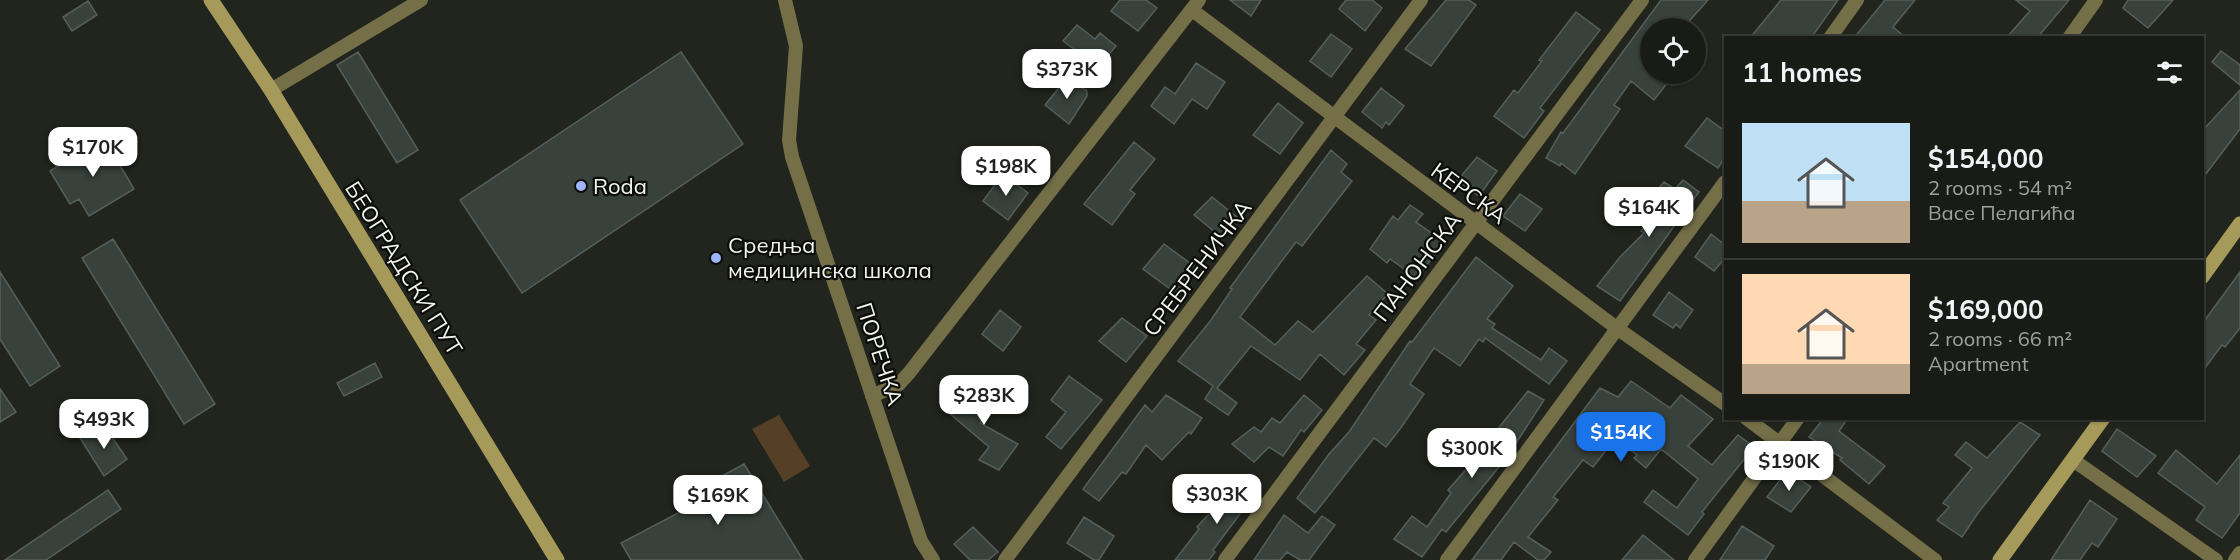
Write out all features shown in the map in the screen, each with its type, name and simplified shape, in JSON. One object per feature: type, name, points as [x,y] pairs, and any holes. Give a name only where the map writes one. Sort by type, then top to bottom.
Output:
[{"type":"main road","name":"БЕОГРАДСКИ ПУТ","points":[[211,0],[271,90],[557,560]]},
{"type":"main road","points":[[2204,275],[2240,224]]},
{"type":"main road","points":[[2000,560],[2102,420]]},
{"type":"street","points":[[271,90],[421,0]]},
{"type":"street","name":"ПОРЕЧКА","points":[[785,0],[795,46],[792,123],[789,140],[792,157],[921,541],[933,560]]},
{"type":"street","name":"СРЕБРЕНИЧКА","points":[[1005,560],[1421,0]]},
{"type":"street","name":"ПАНОНСКА","points":[[1226,560],[1642,0]]},
{"type":"street","points":[[1831,36],[1857,0]]},
{"type":"street","points":[[2070,36],[2096,0]]},
{"type":"street","points":[[872,396],[899,384],[909,373],[1196,5]]},
{"type":"street","name":"КЕРСКА","points":[[1196,5],[1334,119],[1618,329],[1724,403]]},
{"type":"street","points":[[1447,560],[1724,183]]},
{"type":"street","points":[[1749,420],[1935,560]]},
{"type":"street","points":[[1695,560],[1796,420]]},
{"type":"street","points":[[2073,460],[2216,560]]},
{"type":"street","points":[[2235,560],[2240,553]]},
{"type":"shaded area","points":[[779,415],[810,466],[784,482],[752,429]]},
{"type":"building","points":[[1120,0],[1146,0],[1157,8],[1138,31],[1111,11]]},
{"type":"building","points":[[1230,0],[1261,0],[1251,16]]},
{"type":"building","points":[[1346,0],[1372,0],[1382,8],[1365,31],[1339,9]]},
{"type":"building","points":[[1446,0],[1469,0],[1476,5],[1431,66],[1405,49]]},
{"type":"building","points":[[1661,0],[1708,0],[1692,18],[1648,18]]},
{"type":"building","points":[[1781,0],[1838,0],[1812,36],[1752,36]]},
{"type":"building","points":[[1885,0],[1915,0],[1893,27],[1904,36],[1856,36]]},
{"type":"building","points":[[2016,0],[2069,0],[2039,36],[2008,36],[2030,11]]},
{"type":"building","points":[[2128,0],[2173,0],[2148,28],[2123,8]]},
{"type":"building","points":[[88,1],[97,15],[72,31],[63,17]]},
{"type":"building","points":[[1576,12],[1600,30],[1540,108],[1544,111],[1524,138],[1494,116],[1514,90],[1518,93],[1542,61],[1539,60]]},
{"type":"building","points":[[1077,25],[1095,39],[1100,33],[1116,46],[1098,67],[1063,41]]},
{"type":"building","points":[[1640,28],[1640,84],[1667,84],[1654,100],[1631,81],[1614,105],[1620,109],[1575,174],[1561,163],[1560,166],[1546,158],[1561,132],[1563,133]]},
{"type":"building","points":[[1331,34],[1352,49],[1331,77],[1310,61]]},
{"type":"building","points":[[2221,51],[2240,65],[2240,85],[2212,62]]},
{"type":"building","points":[[358,52],[418,150],[397,163],[337,65]]},
{"type":"building","name":"Roda","points":[[681,52],[743,144],[522,293],[460,200]]},
{"type":"building","points":[[1196,63],[1225,82],[1207,109],[1192,99],[1174,124],[1151,106],[1165,87],[1175,94]]},
{"type":"building","points":[[1067,78],[1087,91],[1087,96],[1069,124],[1045,105]]},
{"type":"building","points":[[1381,88],[1404,106],[1389,125],[1386,122],[1382,128],[1362,112]]},
{"type":"building","points":[[2240,90],[2240,129],[2204,176],[2204,129]]},
{"type":"building","points":[[1278,103],[1303,123],[1280,154],[1253,135]]},
{"type":"building","points":[[1707,118],[1724,130],[1724,159],[1718,168],[1685,146]]},
{"type":"building","points":[[104,138],[134,189],[89,216],[79,199],[70,204],[50,171]]},
{"type":"building","points":[[1134,142],[1155,159],[1130,190],[1135,194],[1112,225],[1084,204]]},
{"type":"building","points":[[1331,150],[1347,164],[1341,172],[1352,181],[1302,246],[1296,242],[1240,317],[1275,345],[1298,321],[1313,332],[1367,276],[1388,294],[1369,315],[1376,320],[1356,344],[1365,350],[1344,375],[1320,354],[1300,380],[1251,346],[1217,388],[1237,403],[1228,415],[1205,399],[1213,386],[1178,361],[1211,320],[1232,289],[1230,288]]},
{"type":"building","points":[[1477,157],[1497,171],[1479,196],[1457,181]]},
{"type":"building","points":[[1003,174],[1028,193],[1008,220],[983,201]]},
{"type":"building","points":[[1683,180],[1699,192],[1620,301],[1597,286],[1620,257],[1644,233],[1641,231],[1661,201],[1653,195],[1664,182],[1675,189]]},
{"type":"building","points":[[1520,194],[1542,209],[1525,231],[1503,216]]},
{"type":"building","points":[[1212,197],[1237,217],[1220,236],[1194,215]]},
{"type":"building","points":[[1410,205],[1423,214],[1416,222],[1444,242],[1417,278],[1390,259],[1387,263],[1370,249],[1393,216],[1398,220]]},
{"type":"building","points":[[1711,234],[1724,244],[1724,259],[1714,271],[1695,257]]},
{"type":"building","points":[[113,239],[215,404],[184,424],[82,258]]},
{"type":"building","points":[[1164,244],[1198,269],[1177,294],[1143,269]]},
{"type":"building","points":[[1476,257],[1513,286],[1487,319],[1495,324],[1492,328],[1541,360],[1549,348],[1567,361],[1549,384],[1485,338],[1483,342],[1479,339],[1460,366],[1434,348],[1410,384],[1424,394],[1400,429],[1386,447],[1374,438],[1315,513],[1297,498],[1329,454],[1349,432],[1410,341],[1412,342]]},
{"type":"building","points":[[0,272],[60,366],[30,386],[0,339]]},
{"type":"building","points":[[2240,272],[2240,328],[2225,347],[2222,345],[2204,369],[2204,321]]},
{"type":"building","points":[[1669,292],[1693,310],[1680,328],[1676,324],[1673,328],[1653,315]]},
{"type":"building","points":[[1000,310],[1021,327],[1003,351],[982,334]]},
{"type":"building","points":[[1122,318],[1147,336],[1126,362],[1099,341]]},
{"type":"building","points":[[375,363],[382,377],[344,396],[337,383]]},
{"type":"building","points":[[1069,376],[1102,400],[1061,449],[1046,437],[1066,412],[1051,400]]},
{"type":"building","points":[[1631,381],[1670,408],[1681,395],[1713,419],[1688,446],[1712,465],[1738,435],[1754,447],[1702,512],[1704,514],[1688,535],[1644,502],[1653,490],[1677,508],[1698,479],[1661,449],[1646,468],[1634,458],[1637,455],[1615,439],[1593,467],[1583,460],[1553,497],[1558,500],[1528,537],[1551,552],[1544,560],[1538,560],[1514,542],[1501,560],[1472,560],[1600,388],[1618,397]]},
{"type":"building","points":[[984,383],[999,396],[980,423],[1018,444],[999,470],[979,460],[989,447],[948,412],[960,395],[971,401]]},
{"type":"building","points":[[0,389],[16,412],[0,422]]},
{"type":"building","points":[[1528,391],[1544,400],[1507,457],[1446,532],[1442,529],[1422,557],[1394,539],[1412,516],[1427,527],[1451,493],[1448,490],[1477,457],[1481,461],[1496,437],[1493,435]]},
{"type":"building","points":[[1166,395],[1202,418],[1191,434],[1189,432],[1162,460],[1146,445],[1126,474],[1122,472],[1099,501],[1083,489],[1145,405],[1152,412]]},
{"type":"building","points":[[1304,395],[1322,410],[1304,432],[1301,430],[1283,456],[1269,447],[1254,462],[1232,444],[1254,427],[1261,432],[1272,418],[1280,423]]},
{"type":"building","points":[[1822,420],[1847,420],[1839,431],[1885,466],[1869,484],[1840,460],[1842,458],[1809,437]]},
{"type":"building","points":[[2020,422],[2040,435],[1978,513],[1962,537],[1937,520],[1949,507],[1943,503],[1972,468],[1955,455],[1966,442],[1987,458]]},
{"type":"building","points":[[103,424],[127,459],[104,476],[80,438]]},
{"type":"building","points":[[2117,429],[2156,456],[2137,477],[2102,451]]},
{"type":"building","points":[[2176,450],[2217,484],[2240,455],[2240,513],[2222,538],[2196,520],[2205,507],[2158,473]]},
{"type":"building","points":[[744,464],[803,560],[631,560],[621,543],[682,511],[676,501]]},
{"type":"building","points":[[1787,471],[1811,487],[1791,512],[1767,497]]},
{"type":"building","points":[[1238,482],[1255,494],[1213,550],[1215,552],[1209,560],[1175,560],[1199,529],[1197,527]]},
{"type":"building","points":[[108,490],[121,509],[46,560],[5,560]]},
{"type":"building","points":[[2090,500],[2117,519],[2098,547],[2092,543],[2080,560],[2051,560]]},
{"type":"building","points":[[1284,515],[1308,533],[1322,516],[1335,525],[1309,560],[1300,560],[1287,552],[1280,560],[1254,560]]},
{"type":"building","points":[[1084,517],[1114,536],[1099,560],[1094,560],[1067,543]]},
{"type":"building","points":[[1742,526],[1774,546],[1765,560],[1720,560]]},
{"type":"building","points":[[973,527],[998,552],[988,560],[970,560],[954,544]]},
{"type":"building","points":[[1643,535],[1674,560],[1622,560]]},
{"type":"place","name":"Roda","points":[[581,186]]},
{"type":"place","name":"Средња медицинска школа","points":[[716,258]]}]
